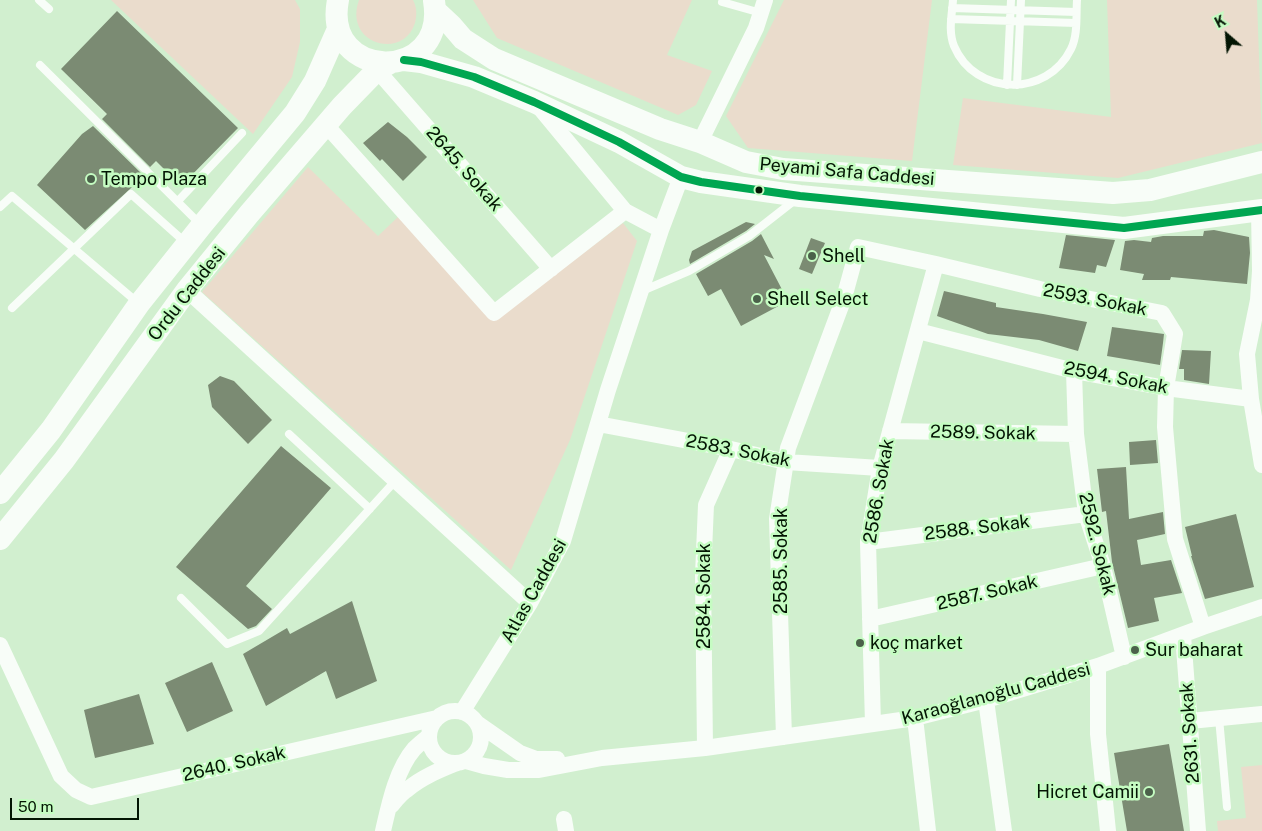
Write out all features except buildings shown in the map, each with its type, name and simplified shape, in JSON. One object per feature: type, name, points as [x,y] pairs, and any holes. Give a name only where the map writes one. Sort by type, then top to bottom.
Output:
[{"type":"main road","name":"Ordu Caddesi","points":[[0,539],[64,460],[188,290],[249,214],[342,106],[390,64],[417,52],[428,40],[434,26],[434,3]]},
{"type":"main road","name":"Peyami Safa Caddesi","points":[[434,3],[464,39],[494,60],[660,129],[694,140],[746,162],[783,169],[1113,193],[1150,190],[1262,162]]},
{"type":"main road","name":"Ordu Caddesi","points":[[0,493],[51,430],[139,304],[301,104],[315,81],[334,11]]},
{"type":"main road","name":"Peyami Safa Caddesi","points":[[334,11],[346,43],[358,55],[373,62],[390,64],[421,62],[474,77],[534,102],[619,142],[681,176],[716,184],[800,196],[1124,228],[1260,210]]},
{"type":"main road","points":[[681,176],[671,160],[674,149],[681,142],[694,140]]},
{"type":"street","points":[[694,140],[756,28],[763,7]]},
{"type":"street","name":"2645. Sokak","points":[[390,64],[551,269]]},
{"type":"street","points":[[534,102],[625,211],[661,230]]},
{"type":"street","points":[[326,125],[494,313],[625,211]]},
{"type":"street","name":"Atlas Caddesi","points":[[462,712],[530,603],[563,541],[640,292],[681,176]]},
{"type":"street","points":[[1260,210],[1261,271],[1258,300],[1247,354],[1251,400],[1262,465]]},
{"type":"street","name":"2593. Sokak","points":[[858,247],[1040,289],[1162,313],[1175,334],[1166,388],[1165,428],[1175,539],[1203,627]]},
{"type":"street","name":"2585. Sokak","points":[[784,737],[778,519],[788,448],[844,298],[858,247]]},
{"type":"street","name":"2586. Sokak","points":[[873,724],[868,542],[880,468],[936,264]]},
{"type":"street","points":[[188,290],[530,603]]},
{"type":"street","name":"2594. Sokak","points":[[918,331],[1074,371],[1166,388],[1251,400]]},
{"type":"street","name":"2592. Sokak","points":[[1074,371],[1076,434],[1086,514],[1103,566],[1124,657]]},
{"type":"street","name":"2583. Sokak","points":[[598,424],[732,449],[786,462],[880,468]]},
{"type":"street","name":"2589. Sokak","points":[[890,431],[1076,434]]},
{"type":"street","name":"2584. Sokak","points":[[705,748],[703,575],[706,505],[732,449]]},
{"type":"street","name":"2588. Sokak","points":[[868,542],[1086,514]]},
{"type":"street","name":"2587. Sokak","points":[[870,619],[1103,566]]},
{"type":"street","name":"Karaoğlanoğlu Caddesi","points":[[602,758],[705,748],[915,718],[986,700],[1098,666],[1262,607]]},
{"type":"street","name":"2631. Sokak","points":[[1183,635],[1198,831]]},
{"type":"street","name":"2640. Sokak","points":[[0,645],[61,776],[76,790],[91,797],[437,718]]},
{"type":"street","points":[[1098,666],[1098,734],[1108,831]]},
{"type":"street","points":[[986,700],[1004,831]]},
{"type":"street","points":[[455,711],[468,715],[477,724],[520,753],[536,759],[602,758],[539,770],[508,770],[461,762],[448,762],[440,759],[430,745],[429,736],[433,723],[437,718],[442,714],[455,711]]},
{"type":"street","points":[[1190,721],[1262,714]]},
{"type":"street","points":[[915,718],[928,831]]},
{"type":"street","points":[[388,810],[406,790],[421,780],[473,756],[480,740],[477,724]]},
{"type":"street","points":[[384,831],[396,783],[403,768],[414,750],[429,736]]},
{"type":"lane","points":[[39,0],[49,9]]},
{"type":"lane","points":[[1006,85],[1011,0]]},
{"type":"lane","points":[[1017,85],[1021,0]]},
{"type":"lane","points":[[1076,12],[1010,10],[952,4],[950,32],[959,55],[966,65],[986,80],[1006,85],[1034,82],[1056,69],[1070,50],[1075,39],[1077,0]]},
{"type":"lane","points":[[722,2],[763,7]]},
{"type":"lane","points":[[951,19],[1076,23]]},
{"type":"lane","points":[[40,65],[202,225]]},
{"type":"lane","points":[[178,201],[242,133]]},
{"type":"lane","points":[[12,308],[131,194],[187,244]]},
{"type":"lane","points":[[0,207],[12,196],[139,304]]},
{"type":"lane","points":[[640,292],[689,271],[749,236],[800,196]]},
{"type":"lane","points":[[289,434],[370,508]]},
{"type":"lane","points":[[181,598],[227,644],[259,631],[396,480]]},
{"type":"lane","points":[[1219,718],[1227,807]]},
{"type":"shaded area","points":[[111,0],[295,0],[300,9],[300,42],[292,77],[253,134]]},
{"type":"shaded area","points":[[359,0],[413,0],[416,11],[415,23],[408,35],[399,42],[388,44],[376,42],[367,37],[359,28],[356,15]]},
{"type":"shaded area","points":[[473,0],[692,0],[667,55],[712,71],[696,105],[678,115],[497,38]]},
{"type":"shaded area","points":[[784,0],[932,0],[912,161],[748,148],[726,116]]},
{"type":"shaded area","points":[[1107,0],[1257,0],[1262,143],[1118,178],[953,165],[963,98],[1111,117]]},
{"type":"shaded area","points":[[308,167],[378,236],[399,216],[495,320],[623,223],[637,241],[570,440],[511,570],[202,292]]},
{"type":"shaded area","points":[[1262,765],[1262,831],[1218,831],[1217,821],[1246,818],[1241,767]]},
{"type":"transit line","points":[[404,60],[421,62],[474,77],[534,102],[619,142],[681,177],[701,182],[800,196],[1124,228],[1262,210]]},
{"type":"place","name":"Tempo Plaza","points":[[91,179]]},
{"type":"place","name":"Shell","points":[[812,256]]},
{"type":"place","name":"Shell Select","points":[[757,299]]},
{"type":"place","name":"koç market","points":[[860,643]]},
{"type":"place","name":"Sur baharat","points":[[1135,650]]},
{"type":"place","name":"Hicret Camii","points":[[1149,792]]}]
